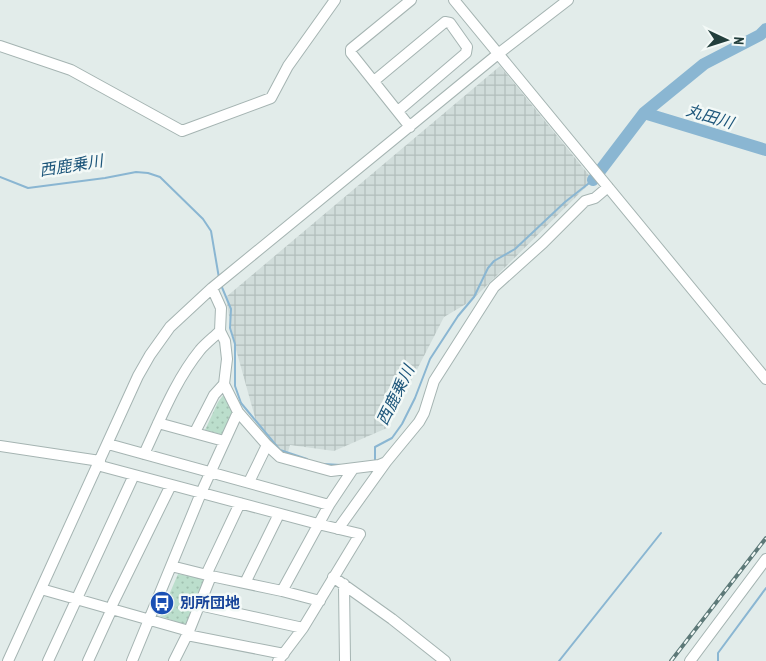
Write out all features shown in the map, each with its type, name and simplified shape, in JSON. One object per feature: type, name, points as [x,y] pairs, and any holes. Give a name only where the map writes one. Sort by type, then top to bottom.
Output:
[{"type":"street","points":[[0,46],[71,70],[182,131],[271,98],[288,66],[336,0]]},
{"type":"street","points":[[410,0],[351,49],[351,53],[410,127]]},
{"type":"street","points":[[454,0],[766,379]]},
{"type":"street","points":[[8,661],[138,376],[157,344],[170,327],[212,288],[498,54],[566,1]]},
{"type":"street","points":[[374,81],[445,22],[450,24],[467,47],[466,53],[398,111]]},
{"type":"street","points":[[338,529],[386,462],[419,422],[424,413],[434,381],[494,287],[543,243],[585,201],[595,198],[607,186]]},
{"type":"street","points":[[212,288],[222,308],[220,332],[225,341],[227,359],[224,384],[238,412],[267,445],[280,457],[331,471],[378,465],[386,462]]},
{"type":"street","points":[[144,454],[182,374],[201,349],[220,332]]},
{"type":"street","points":[[195,432],[214,395],[224,384]]},
{"type":"street","points":[[132,661],[201,493],[238,412]]},
{"type":"street","points":[[158,422],[224,441]]},
{"type":"street","points":[[108,444],[329,505]]},
{"type":"street","points":[[249,482],[267,445]]},
{"type":"street","points":[[0,446],[99,463],[134,475],[240,504],[360,534],[303,628],[281,658],[188,633],[149,619],[41,589]]},
{"type":"street","points":[[282,591],[329,505],[353,469]]},
{"type":"street","points":[[48,661],[134,475]]},
{"type":"street","points":[[88,661],[171,485]]},
{"type":"street","points":[[174,661],[188,633],[209,575],[240,504]]},
{"type":"street","points":[[245,583],[279,514]]},
{"type":"street","points":[[690,661],[766,559]]},
{"type":"street","points":[[171,566],[320,601]]},
{"type":"street","points":[[333,577],[392,619],[444,661]]},
{"type":"street","points":[[344,584],[345,661]]},
{"type":"street","points":[[199,605],[303,628]]},
{"type":"shaded area","points":[[500,66],[593,180],[471,301],[444,317],[387,428],[334,451],[290,445],[288,452],[280,450],[256,421],[232,335],[226,297]]},
{"type":"green space","points":[[225,393],[237,410],[223,435],[205,430],[218,402]]},
{"type":"green space","points":[[178,574],[204,579],[186,625],[160,616]]},
{"type":"waterway","name":"西鹿乗川","points":[[593,180],[644,113],[704,64],[760,35],[766,29]]},
{"type":"waterway","name":"丸田川","points":[[644,113],[766,150]]},
{"type":"waterway","name":"西鹿乗川","points":[[0,177],[28,188],[136,172],[160,177],[203,219],[211,231],[219,278]]},
{"type":"waterway","name":"西鹿乗川","points":[[375,461],[375,447],[392,438],[402,424],[415,398],[430,359],[458,316],[474,297],[488,268],[494,261],[515,249],[565,202],[593,180]]},
{"type":"waterway","name":"西鹿乗川","points":[[221,285],[231,309],[230,328],[235,344],[235,386],[241,403],[280,450],[307,459]]},
{"type":"waterway","name":"西鹿乗川","points":[[323,464],[341,465]]},
{"type":"waterway","points":[[559,661],[661,533]]},
{"type":"waterway","points":[[718,661],[718,653],[766,588]]},
{"type":"railway","points":[[671,661],[766,538]]},
{"type":"place","name":"別所団地","points":[[162,603]]}]
